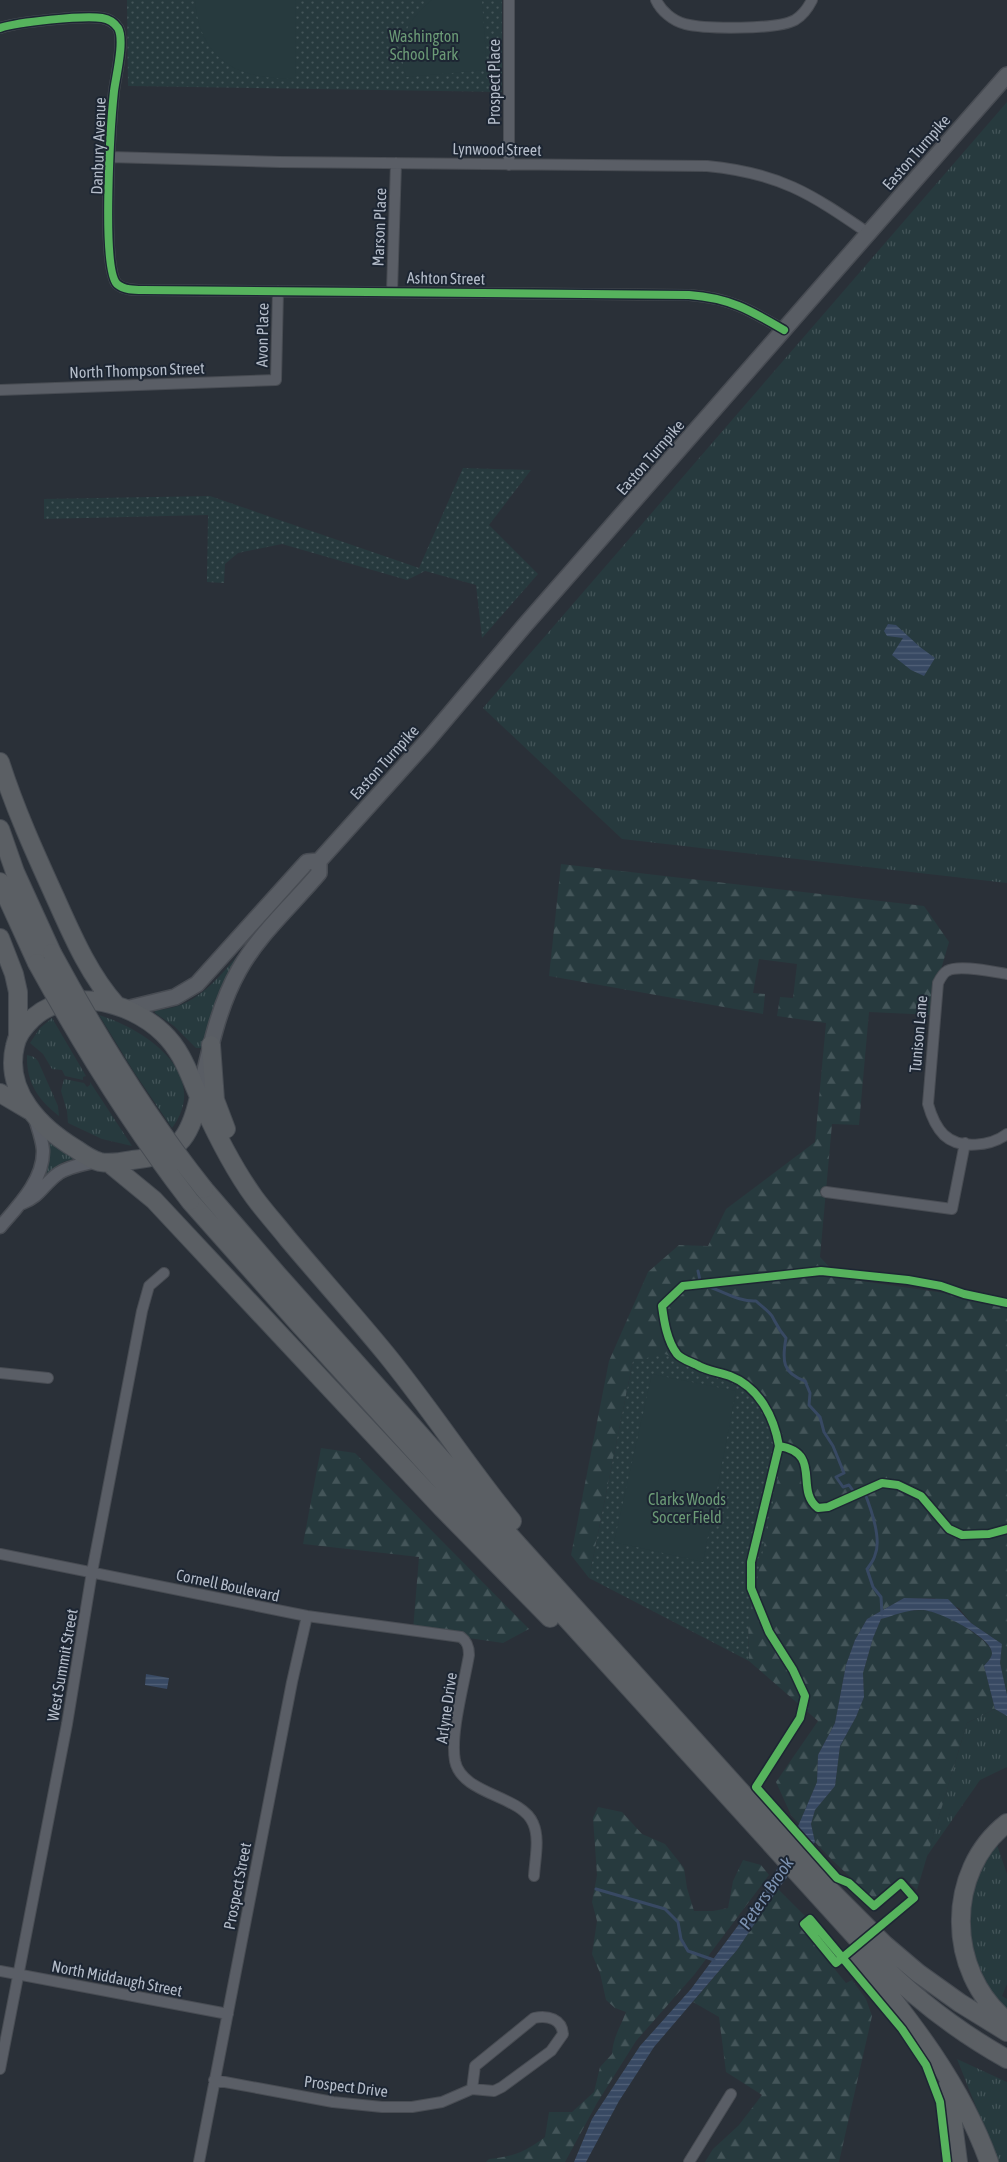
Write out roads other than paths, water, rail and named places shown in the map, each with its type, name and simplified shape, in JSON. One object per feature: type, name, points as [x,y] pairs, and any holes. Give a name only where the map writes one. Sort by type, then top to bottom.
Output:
[{"type":"highway","points":[[0,762],[29,841],[73,936],[98,982],[122,1008]]},
{"type":"highway","points":[[0,829],[15,872],[52,953],[90,1024],[158,1129],[204,1189],[278,1275],[546,1575],[902,1985],[951,2024],[1007,2059]]},
{"type":"highway","points":[[0,882],[37,964],[110,1089],[160,1163],[190,1201],[312,1339],[633,1692],[770,1833]]},
{"type":"highway","points":[[0,938],[14,974],[18,992],[18,1037],[14,1052],[14,1071],[17,1084],[32,1113]]},
{"type":"highway","points":[[0,1054],[40,1012],[61,1002],[88,1000],[122,1008],[149,1022],[173,1044],[185,1063],[199,1097],[228,1156],[255,1199],[388,1356],[503,1510],[542,1556],[546,1575]]},
{"type":"highway","points":[[211,1046],[215,1100],[224,1125],[246,1166],[305,1246],[310,1264]]},
{"type":"highway","points":[[0,1093],[32,1113],[55,1136],[103,1162],[154,1200],[442,1508],[607,1676],[633,1692]]},
{"type":"highway","points":[[103,1162],[154,1157],[166,1153],[176,1146],[190,1126],[199,1097]]},
{"type":"highway","points":[[1007,1823],[990,1838],[969,1873],[962,1896],[960,1921],[964,1954],[974,1978],[989,2002],[1007,2021]]},
{"type":"highway","points":[[824,1894],[918,1973],[960,2003],[1007,2032]]},
{"type":"highway","points":[[824,1894],[857,1954],[909,2020],[959,2093],[990,2162]]},
{"type":"highway","points":[[945,2073],[952,2109],[958,2162]]},
{"type":"main road","name":"Easton Turnpike","points":[[199,1097],[216,1025],[225,998],[239,970],[251,952],[319,873],[319,861],[427,741],[525,625],[1007,75]]},
{"type":"main road","name":"Easton Turnpike","points":[[122,1008],[174,997],[197,984],[307,862],[319,861]]},
{"type":"street","name":"Prospect Place","points":[[509,0],[509,165]]},
{"type":"street","points":[[656,0],[669,16],[683,24],[698,26],[762,26],[780,25],[794,20],[806,11],[812,0]]},
{"type":"street","name":"Danbury Avenue","points":[[2,25],[95,17],[110,20],[117,26],[121,36],[114,91],[110,157],[111,269]]},
{"type":"street","name":"Lynwood Street","points":[[110,157],[509,165],[707,166],[737,169],[768,176],[793,186],[818,199],[868,232]]},
{"type":"street","name":"Marson Place","points":[[392,292],[396,163]]},
{"type":"street","name":"Ashton Street","points":[[111,269],[118,284],[132,289],[690,295],[714,297],[736,303],[784,330]]},
{"type":"street","name":"Avon Place","points":[[276,380],[278,290]]},
{"type":"street","name":"North Thompson Street","points":[[0,390],[276,380]]},
{"type":"street","name":"Tunison Lane","points":[[1007,974],[958,968],[947,971],[938,983],[928,1104],[934,1122],[945,1136],[955,1141],[974,1145],[990,1143],[998,1141],[1007,1134]]},
{"type":"street","points":[[0,1227],[22,1203],[37,1176],[42,1160],[41,1142],[32,1113]]},
{"type":"street","points":[[826,1192],[952,1209],[966,1143]]},
{"type":"street","points":[[22,1203],[33,1198],[59,1173],[75,1166],[103,1162]]},
{"type":"street","name":"West Summit Street","points":[[0,2069],[67,1724],[92,1572],[142,1311],[149,1286],[164,1273]]},
{"type":"street","points":[[0,1373],[48,1378]]},
{"type":"street","name":"Cornell Boulevard","points":[[0,1554],[307,1616],[451,1634]]},
{"type":"street","name":"Prospect Street","points":[[199,2162],[307,1616]]},
{"type":"street","name":"Arlyne Drive","points":[[451,1634],[465,1640],[469,1648],[454,1743],[455,1763],[462,1774],[476,1786],[528,1815],[536,1830],[534,1876]]},
{"type":"street","name":"North Middaugh Street","points":[[0,1971],[228,2014]]},
{"type":"street","name":"Prospect Drive","points":[[214,2080],[333,2102],[382,2107],[412,2107],[442,2102],[472,2089],[494,2091],[502,2087],[551,2051],[561,2040],[563,2034],[560,2024],[555,2019],[542,2016],[534,2018],[475,2066],[472,2089]]},
{"type":"street","points":[[689,2162],[731,2094]]},
{"type":"water","points":[[888,624],[896,625],[935,658],[924,676],[911,670],[892,655],[903,638],[887,636],[884,631]]},
{"type":"water","name":"Peters Brook","points":[[904,1598],[948,1599],[971,1623],[1002,1644],[1000,1663],[1007,1695],[1007,1716],[995,1709],[984,1666],[992,1653],[990,1647],[974,1632],[951,1619],[922,1610],[912,1610],[881,1619],[873,1638],[863,1673],[864,1697],[856,1717],[840,1746],[835,1786],[815,1810],[811,1824],[815,1842],[778,1889],[737,1950],[654,2047],[619,2101],[586,2162],[574,2162],[592,2119],[640,2046],[691,1989],[771,1881],[817,1782],[818,1755],[835,1723],[846,1665],[855,1640],[867,1619]]},
{"type":"water","points":[[146,1674],[169,1678],[167,1689],[145,1685]]},
{"type":"waterway","points":[[698,1271],[701,1285],[735,1297],[756,1301],[770,1314],[786,1338],[785,1365],[792,1374],[805,1381],[810,1393],[809,1405],[820,1417],[824,1432],[833,1446],[844,1473],[836,1477],[843,1487],[849,1485],[854,1492],[864,1491],[869,1505],[876,1532],[877,1548],[872,1562],[867,1569],[873,1587],[881,1597],[882,1614]]},
{"type":"waterway","points":[[596,1889],[665,1909],[678,1922],[681,1939],[688,1951],[714,1960]]},
{"type":"park label","name":"Washington School Park","points":[[424,45]]},
{"type":"park label","name":"Clarks Woods Soccer Field","points":[[687,1508]]}]
